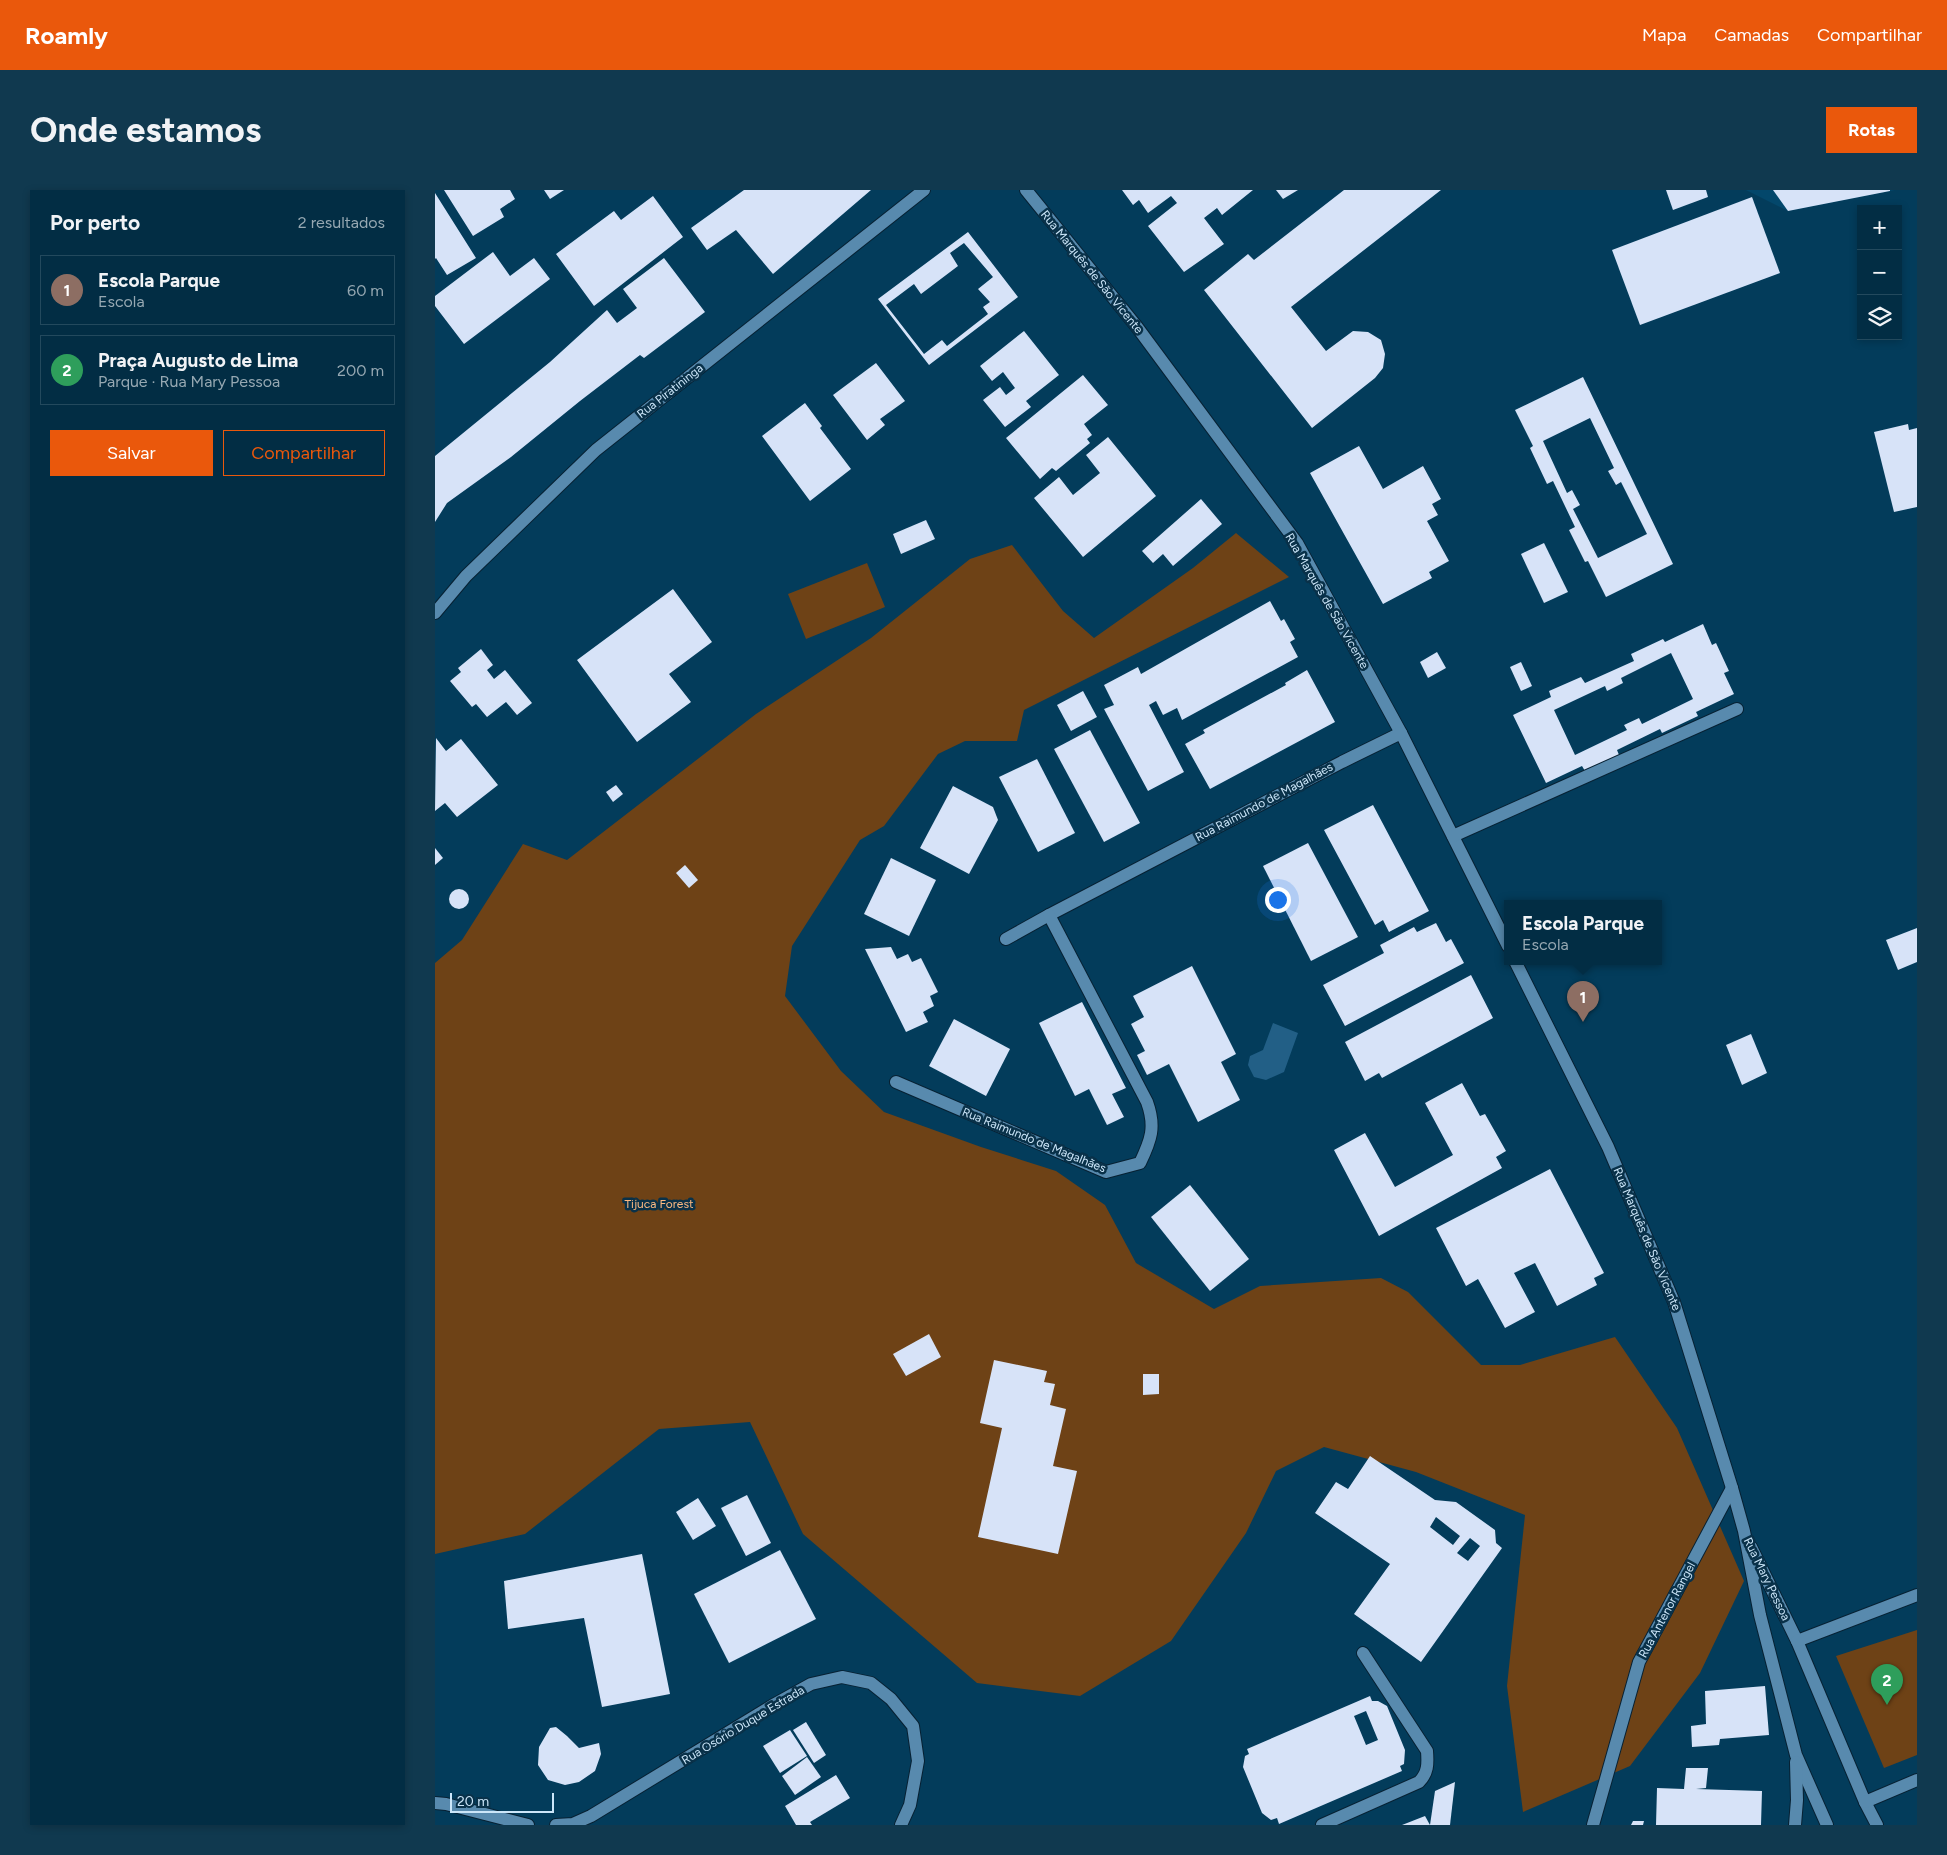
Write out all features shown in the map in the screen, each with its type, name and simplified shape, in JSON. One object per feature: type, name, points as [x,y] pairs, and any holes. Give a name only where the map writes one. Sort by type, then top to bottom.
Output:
[{"type":"street","name":"Rua Piratininga","points":[[435,612],[466,576],[596,450],[924,190]]},
{"type":"street","name":"Rua Marquês de São Vicente","points":[[1026,190],[1137,327],[1297,543],[1401,733],[1504,938]]},
{"type":"street","points":[[1453,836],[1737,709]]},
{"type":"street","name":"Rua Raimundo de Magalhães","points":[[1006,939],[1342,762],[1401,733]]},
{"type":"street","name":"Rua Raimundo de Magalhães","points":[[896,1082],[1106,1172],[1140,1163],[1152,1136],[1152,1116],[1147,1102],[1049,915]]},
{"type":"street","name":"Rua Marquês de São Vicente","points":[[1517,965],[1608,1148],[1674,1302],[1744,1531]]},
{"type":"street","name":"Rua Antenor Rangel","points":[[1593,1825],[1639,1662],[1732,1488]]},
{"type":"street","name":"Rua Mary Pessoa","points":[[1744,1531],[1797,1641],[1865,1802],[1877,1825]]},
{"type":"street","name":"Rua Mary Pessoa","points":[[1744,1531],[1760,1615],[1796,1755],[1827,1825]]},
{"type":"street","points":[[1797,1641],[1917,1594]]},
{"type":"street","points":[[1322,1825],[1419,1782],[1426,1775],[1427,1751],[1363,1653]]},
{"type":"street","name":"Rua Osório Duque Estrada","points":[[556,1825],[573,1824],[591,1816],[782,1700],[811,1684],[842,1676],[871,1683],[891,1699],[913,1726],[918,1761],[910,1805],[901,1825]]},
{"type":"street","points":[[1795,1825],[1797,1800],[1796,1755]]},
{"type":"street","points":[[1865,1802],[1917,1780]]},
{"type":"street","points":[[435,1803],[528,1825]]},
{"type":"shaded area","points":[[1746,190],[1895,190],[1788,211]]},
{"type":"shaded area","points":[[1273,1023],[1298,1033],[1284,1072],[1266,1080],[1254,1077],[1248,1065],[1250,1056],[1263,1050]]},
{"type":"green space","name":"Tijuca Forest","points":[[1236,533],[1289,577],[1024,710],[1017,741],[965,741],[938,754],[884,826],[860,840],[792,946],[785,996],[841,1071],[884,1112],[981,1147],[1056,1171],[1105,1205],[1136,1263],[1214,1309],[1260,1286],[1381,1278],[1408,1292],[1481,1365],[1520,1365],[1615,1337],[1677,1428],[1744,1581],[1700,1673],[1630,1766],[1523,1812],[1507,1686],[1525,1515],[1416,1472],[1324,1447],[1276,1471],[1246,1533],[1171,1641],[1080,1696],[977,1683],[803,1534],[750,1422],[659,1429],[525,1534],[435,1554],[435,963],[462,940],[523,844],[567,860],[756,714],[871,638],[970,559],[1012,545],[1063,611],[1094,638],[1193,568]]},
{"type":"green space","points":[[867,563],[885,607],[806,639],[788,594]]},
{"type":"green space","points":[[1917,1630],[1917,1755],[1884,1768],[1836,1656]]},
{"type":"building","points":[[444,190],[510,190],[515,199],[500,209],[504,217],[473,236]]},
{"type":"building","points":[[544,190],[564,190],[550,199]]},
{"type":"building","points":[[744,190],[871,190],[773,274],[736,230],[707,250],[691,228]]},
{"type":"building","points":[[1122,190],[1253,190],[1222,215],[1217,208],[1204,218],[1224,244],[1184,272],[1148,226],[1177,203],[1171,196],[1148,213],[1139,200],[1133,205]]},
{"type":"building","points":[[1276,190],[1298,190],[1283,199]]},
{"type":"building","points":[[1344,190],[1441,190],[1291,307],[1326,351],[1353,331],[1368,332],[1381,340],[1385,354],[1383,368],[1375,378],[1312,428],[1204,290],[1248,254],[1254,260]]},
{"type":"building","points":[[1666,190],[1706,190],[1708,197],[1673,210]]},
{"type":"building","points":[[1773,190],[1890,190],[1890,191],[1788,211]]},
{"type":"building","points":[[435,193],[476,258],[447,275],[435,259]]},
{"type":"building","points":[[653,196],[683,237],[594,306],[556,254],[614,211],[621,220]]},
{"type":"building","points":[[1752,197],[1780,273],[1640,325],[1612,250]]},
{"type":"building","points":[[968,232],[1018,297],[929,365],[878,299]],"holes":[[[964,243],[993,277],[978,289],[990,302],[983,307],[988,314],[947,346],[942,340],[924,354],[886,305],[914,284],[921,294],[958,266],[950,253]]]},
{"type":"building","points":[[493,252],[510,276],[534,258],[550,279],[464,344],[435,306],[435,296]]},
{"type":"building","points":[[664,258],[705,312],[644,358],[640,355],[511,457],[447,503],[435,522],[435,456],[550,362],[607,310],[617,323],[637,308],[623,289]]},
{"type":"building","points":[[1024,331],[1059,375],[1026,401],[1031,407],[1005,427],[983,400],[1000,387],[1006,395],[1015,388],[1003,372],[992,381],[980,366]]},
{"type":"building","points":[[876,363],[905,401],[880,419],[885,425],[867,440],[833,395]]},
{"type":"building","points":[[1083,375],[1108,405],[1084,424],[1092,435],[1087,439],[1090,443],[1056,471],[1052,468],[1040,479],[1006,438]]},
{"type":"building","points":[[1583,377],[1673,564],[1606,597],[1588,561],[1585,562],[1569,530],[1575,527],[1553,481],[1547,484],[1530,448],[1533,446],[1515,410]],"holes":[[[1590,418],[1614,468],[1608,471],[1616,485],[1621,482],[1647,534],[1598,558],[1573,509],[1580,505],[1572,490],[1567,493],[1543,441]]]},
{"type":"building","points":[[805,403],[822,426],[820,428],[851,469],[810,501],[762,436]]},
{"type":"building","points":[[1908,424],[1909,430],[1917,428],[1917,507],[1894,512],[1874,432]]},
{"type":"building","points":[[1108,437],[1156,496],[1083,557],[1034,498],[1059,477],[1073,495],[1100,473],[1086,455]]},
{"type":"building","points":[[1359,446],[1383,489],[1423,466],[1441,499],[1432,504],[1438,515],[1427,521],[1449,561],[1429,572],[1432,578],[1383,604],[1310,473]]},
{"type":"building","points":[[1201,499],[1222,524],[1173,566],[1163,554],[1153,563],[1142,551]]},
{"type":"building","points":[[926,520],[935,539],[901,554],[893,534]]},
{"type":"building","points":[[1544,543],[1568,592],[1544,603],[1521,554]]},
{"type":"building","points":[[673,589],[712,642],[669,674],[691,702],[637,742],[577,660]]},
{"type":"building","points":[[1270,601],[1281,621],[1284,619],[1295,639],[1290,642],[1298,657],[1182,720],[1177,708],[1163,715],[1156,701],[1149,705],[1184,772],[1148,791],[1104,709],[1114,705],[1104,685],[1138,667],[1141,674]]},
{"type":"building","points":[[1703,624],[1712,645],[1716,643],[1729,671],[1724,673],[1734,694],[1696,712],[1698,716],[1662,733],[1660,729],[1617,750],[1619,755],[1585,771],[1582,766],[1546,783],[1513,715],[1551,697],[1549,691],[1581,677],[1585,683],[1634,661],[1631,654],[1663,639],[1665,642]],"holes":[[[1671,653],[1693,699],[1642,724],[1639,718],[1624,725],[1627,730],[1575,755],[1554,710],[1605,686],[1607,691],[1623,683],[1621,678]]]},
{"type":"building","points":[[481,649],[493,665],[487,670],[494,679],[505,670],[532,703],[517,715],[506,702],[487,717],[476,704],[472,707],[450,681],[461,672],[458,668]]},
{"type":"building","points":[[1437,652],[1446,668],[1428,678],[1420,662]]},
{"type":"building","points":[[1521,662],[1532,686],[1521,691],[1510,667]]},
{"type":"building","points":[[1307,670],[1335,722],[1210,789],[1185,744],[1205,733],[1203,730],[1286,685],[1285,683]]},
{"type":"building","points":[[1083,691],[1097,717],[1071,731],[1057,705]]},
{"type":"building","points":[[1090,730],[1140,823],[1104,842],[1054,749]]},
{"type":"building","points":[[436,738],[446,751],[461,739],[498,785],[457,817],[445,803],[435,811]]},
{"type":"building","points":[[1037,759],[1075,833],[1038,852],[999,777]]},
{"type":"building","points":[[616,785],[623,794],[613,802],[606,792]]},
{"type":"building","points":[[953,786],[993,807],[998,820],[969,874],[920,848]]},
{"type":"building","points":[[1373,805],[1429,911],[1389,932],[1383,920],[1375,925],[1324,830]]},
{"type":"building","points":[[1308,843],[1358,937],[1311,961],[1263,866]]},
{"type":"building","points":[[435,848],[443,858],[435,865]]},
{"type":"building","points":[[891,858],[936,880],[909,936],[864,914]]},
{"type":"building","points":[[685,865],[698,880],[689,888],[676,873]]},
{"type":"building","points":[[459,889],[466,892],[469,899],[466,906],[459,909],[452,906],[449,899],[452,892]]},
{"type":"building","points":[[1436,923],[1446,942],[1451,939],[1464,963],[1345,1026],[1323,985],[1384,953],[1380,945],[1414,927],[1417,932]]},
{"type":"building","points":[[1917,928],[1917,962],[1898,970],[1886,940]]},
{"type":"building","points":[[891,947],[897,959],[908,954],[912,962],[921,958],[938,992],[930,996],[934,1006],[923,1012],[928,1022],[906,1032],[865,949]]},
{"type":"building","points":[[1192,966],[1236,1054],[1221,1062],[1240,1100],[1198,1122],[1169,1064],[1147,1075],[1137,1055],[1145,1051],[1131,1024],[1144,1017],[1133,996]]},
{"type":"building","points":[[1471,975],[1493,1018],[1382,1078],[1379,1073],[1365,1081],[1345,1042]]},
{"type":"building","points":[[1082,1002],[1126,1088],[1112,1094],[1124,1117],[1107,1125],[1089,1089],[1075,1096],[1039,1023]]},
{"type":"building","points":[[954,1019],[1010,1049],[986,1096],[929,1066]]},
{"type":"building","points":[[1751,1034],[1767,1073],[1742,1085],[1726,1045]]},
{"type":"building","points":[[1462,1083],[1480,1116],[1485,1114],[1506,1151],[1496,1157],[1502,1168],[1379,1236],[1334,1150],[1365,1133],[1395,1187],[1453,1155],[1425,1103]]},
{"type":"building","points":[[1550,1169],[1604,1273],[1594,1278],[1597,1285],[1557,1306],[1535,1263],[1514,1273],[1535,1312],[1505,1328],[1478,1279],[1466,1286],[1436,1228]]},
{"type":"building","points":[[1190,1185],[1249,1259],[1210,1291],[1151,1217]]},
{"type":"building","points":[[929,1334],[941,1357],[906,1376],[893,1354]]},
{"type":"building","points":[[994,1360],[1047,1371],[1044,1382],[1055,1384],[1050,1405],[1066,1409],[1053,1466],[1077,1471],[1058,1554],[978,1537],[1002,1428],[980,1423]]},
{"type":"building","points":[[1143,1374],[1159,1374],[1159,1394],[1143,1395]]},
{"type":"building","points":[[1370,1456],[1435,1500],[1456,1502],[1495,1530],[1496,1543],[1502,1548],[1421,1662],[1354,1614],[1390,1564],[1315,1513],[1336,1482],[1348,1489]],"holes":[[[1436,1517],[1460,1536],[1453,1545],[1430,1527]],[[1470,1538],[1480,1546],[1468,1561],[1457,1553]]]},
{"type":"building","points":[[747,1495],[771,1543],[746,1556],[721,1508]]},
{"type":"building","points":[[698,1498],[716,1526],[693,1540],[676,1512]]},
{"type":"building","points":[[780,1550],[816,1619],[729,1663],[694,1594]]},
{"type":"building","points":[[642,1554],[670,1694],[602,1707],[584,1618],[508,1629],[504,1581]]},
{"type":"building","points":[[1765,1686],[1769,1735],[1720,1739],[1719,1745],[1692,1747],[1691,1726],[1706,1724],[1705,1691]]},
{"type":"building","points":[[1370,1696],[1372,1701],[1378,1701],[1387,1706],[1405,1750],[1404,1764],[1400,1766],[1402,1771],[1279,1824],[1277,1818],[1271,1820],[1262,1813],[1243,1767],[1245,1756],[1249,1754],[1247,1749]],"holes":[[[1366,1711],[1378,1740],[1366,1745],[1354,1716]]]},
{"type":"building","points":[[806,1722],[826,1755],[814,1763],[793,1730]]},
{"type":"building","points":[[556,1727],[579,1748],[599,1743],[601,1754],[595,1771],[579,1782],[565,1785],[548,1780],[538,1765],[539,1747],[550,1728]]},
{"type":"building","points":[[790,1730],[807,1756],[780,1773],[763,1746]]},
{"type":"building","points":[[807,1757],[821,1777],[795,1795],[782,1776]]},
{"type":"building","points":[[1686,1768],[1708,1768],[1706,1788],[1696,1789],[1762,1791],[1761,1825],[1656,1825],[1657,1788],[1684,1789]]},
{"type":"building","points":[[836,1775],[850,1798],[810,1822],[812,1825],[796,1825],[785,1806]]},
{"type":"building","points":[[1455,1782],[1450,1825],[1430,1825],[1435,1791]]},
{"type":"building","points":[[1425,1816],[1430,1825],[1402,1825]]},
{"type":"building","points":[[1633,1821],[1644,1821],[1643,1825],[1631,1825]]},
{"type":"place","name":"Escola Parque","points":[[1583,1022]]},
{"type":"place","name":"Praça Augusto de Lima","points":[[1887,1705]]}]
